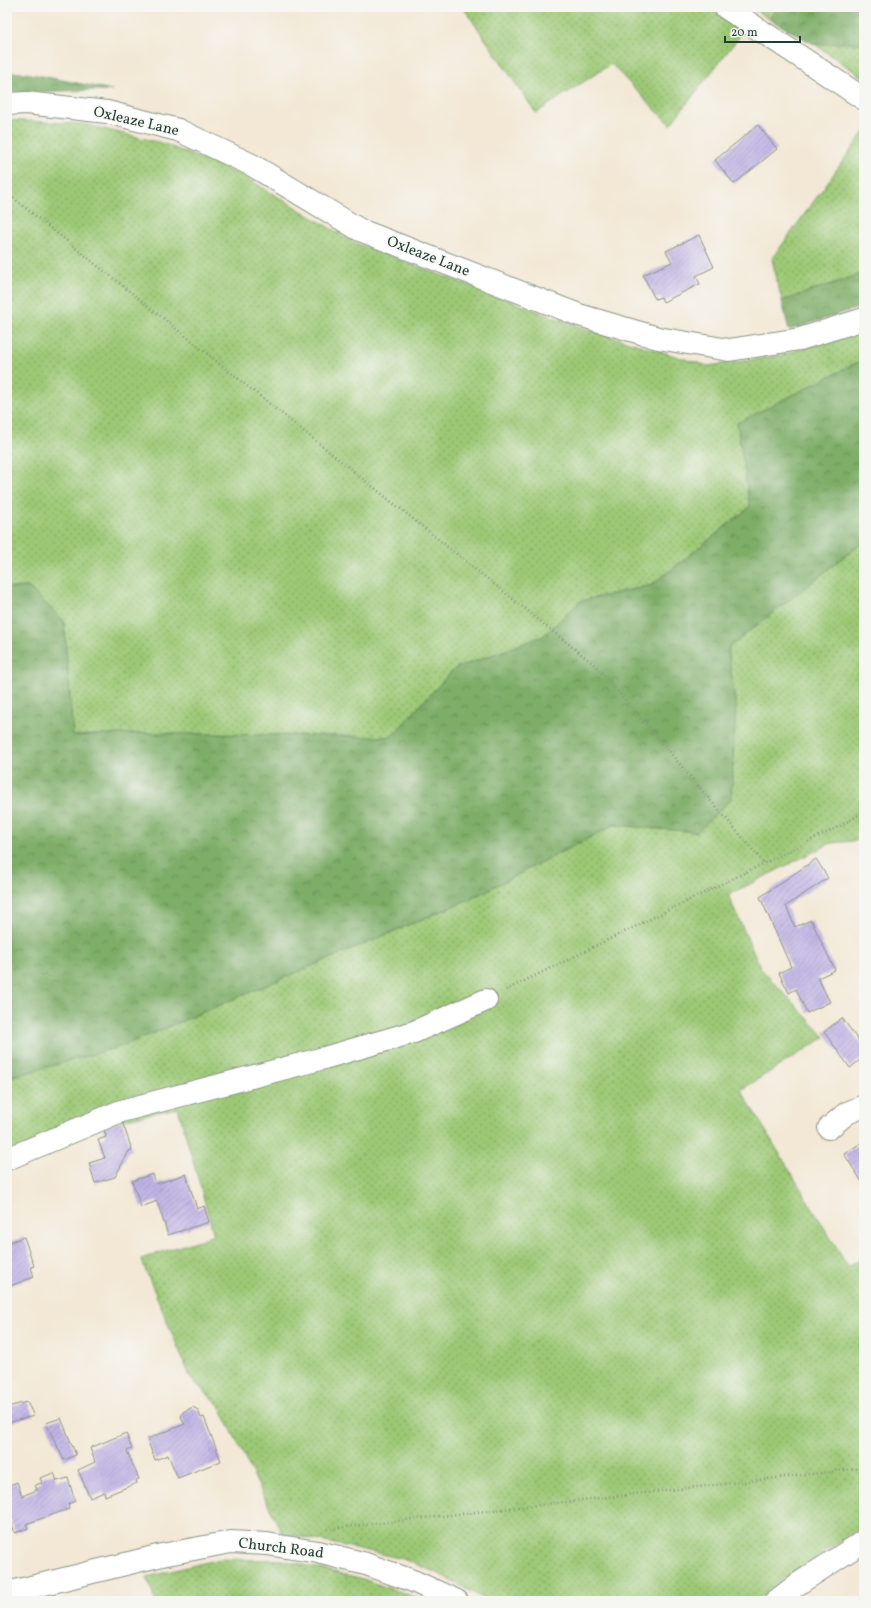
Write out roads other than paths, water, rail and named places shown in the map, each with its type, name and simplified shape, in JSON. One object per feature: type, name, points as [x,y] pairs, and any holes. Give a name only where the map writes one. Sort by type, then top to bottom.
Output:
[{"type":"street","points":[[725,7],[864,99]]},
{"type":"street","name":"Oxleaze Lane","points":[[7,104],[26,103],[107,112],[178,130],[252,164],[360,230],[579,316],[658,338],[729,350],[800,339],[864,319]]},
{"type":"street","points":[[7,1159],[122,1111],[324,1058],[407,1034],[486,1000]]},
{"type":"street","points":[[830,1128],[848,1114],[864,1106]]},
{"type":"street","points":[[776,1601],[798,1584],[864,1541]]},
{"type":"street","name":"Church Road","points":[[7,1592],[162,1555],[230,1542],[267,1544],[318,1552],[366,1564],[413,1581],[457,1601]]}]
